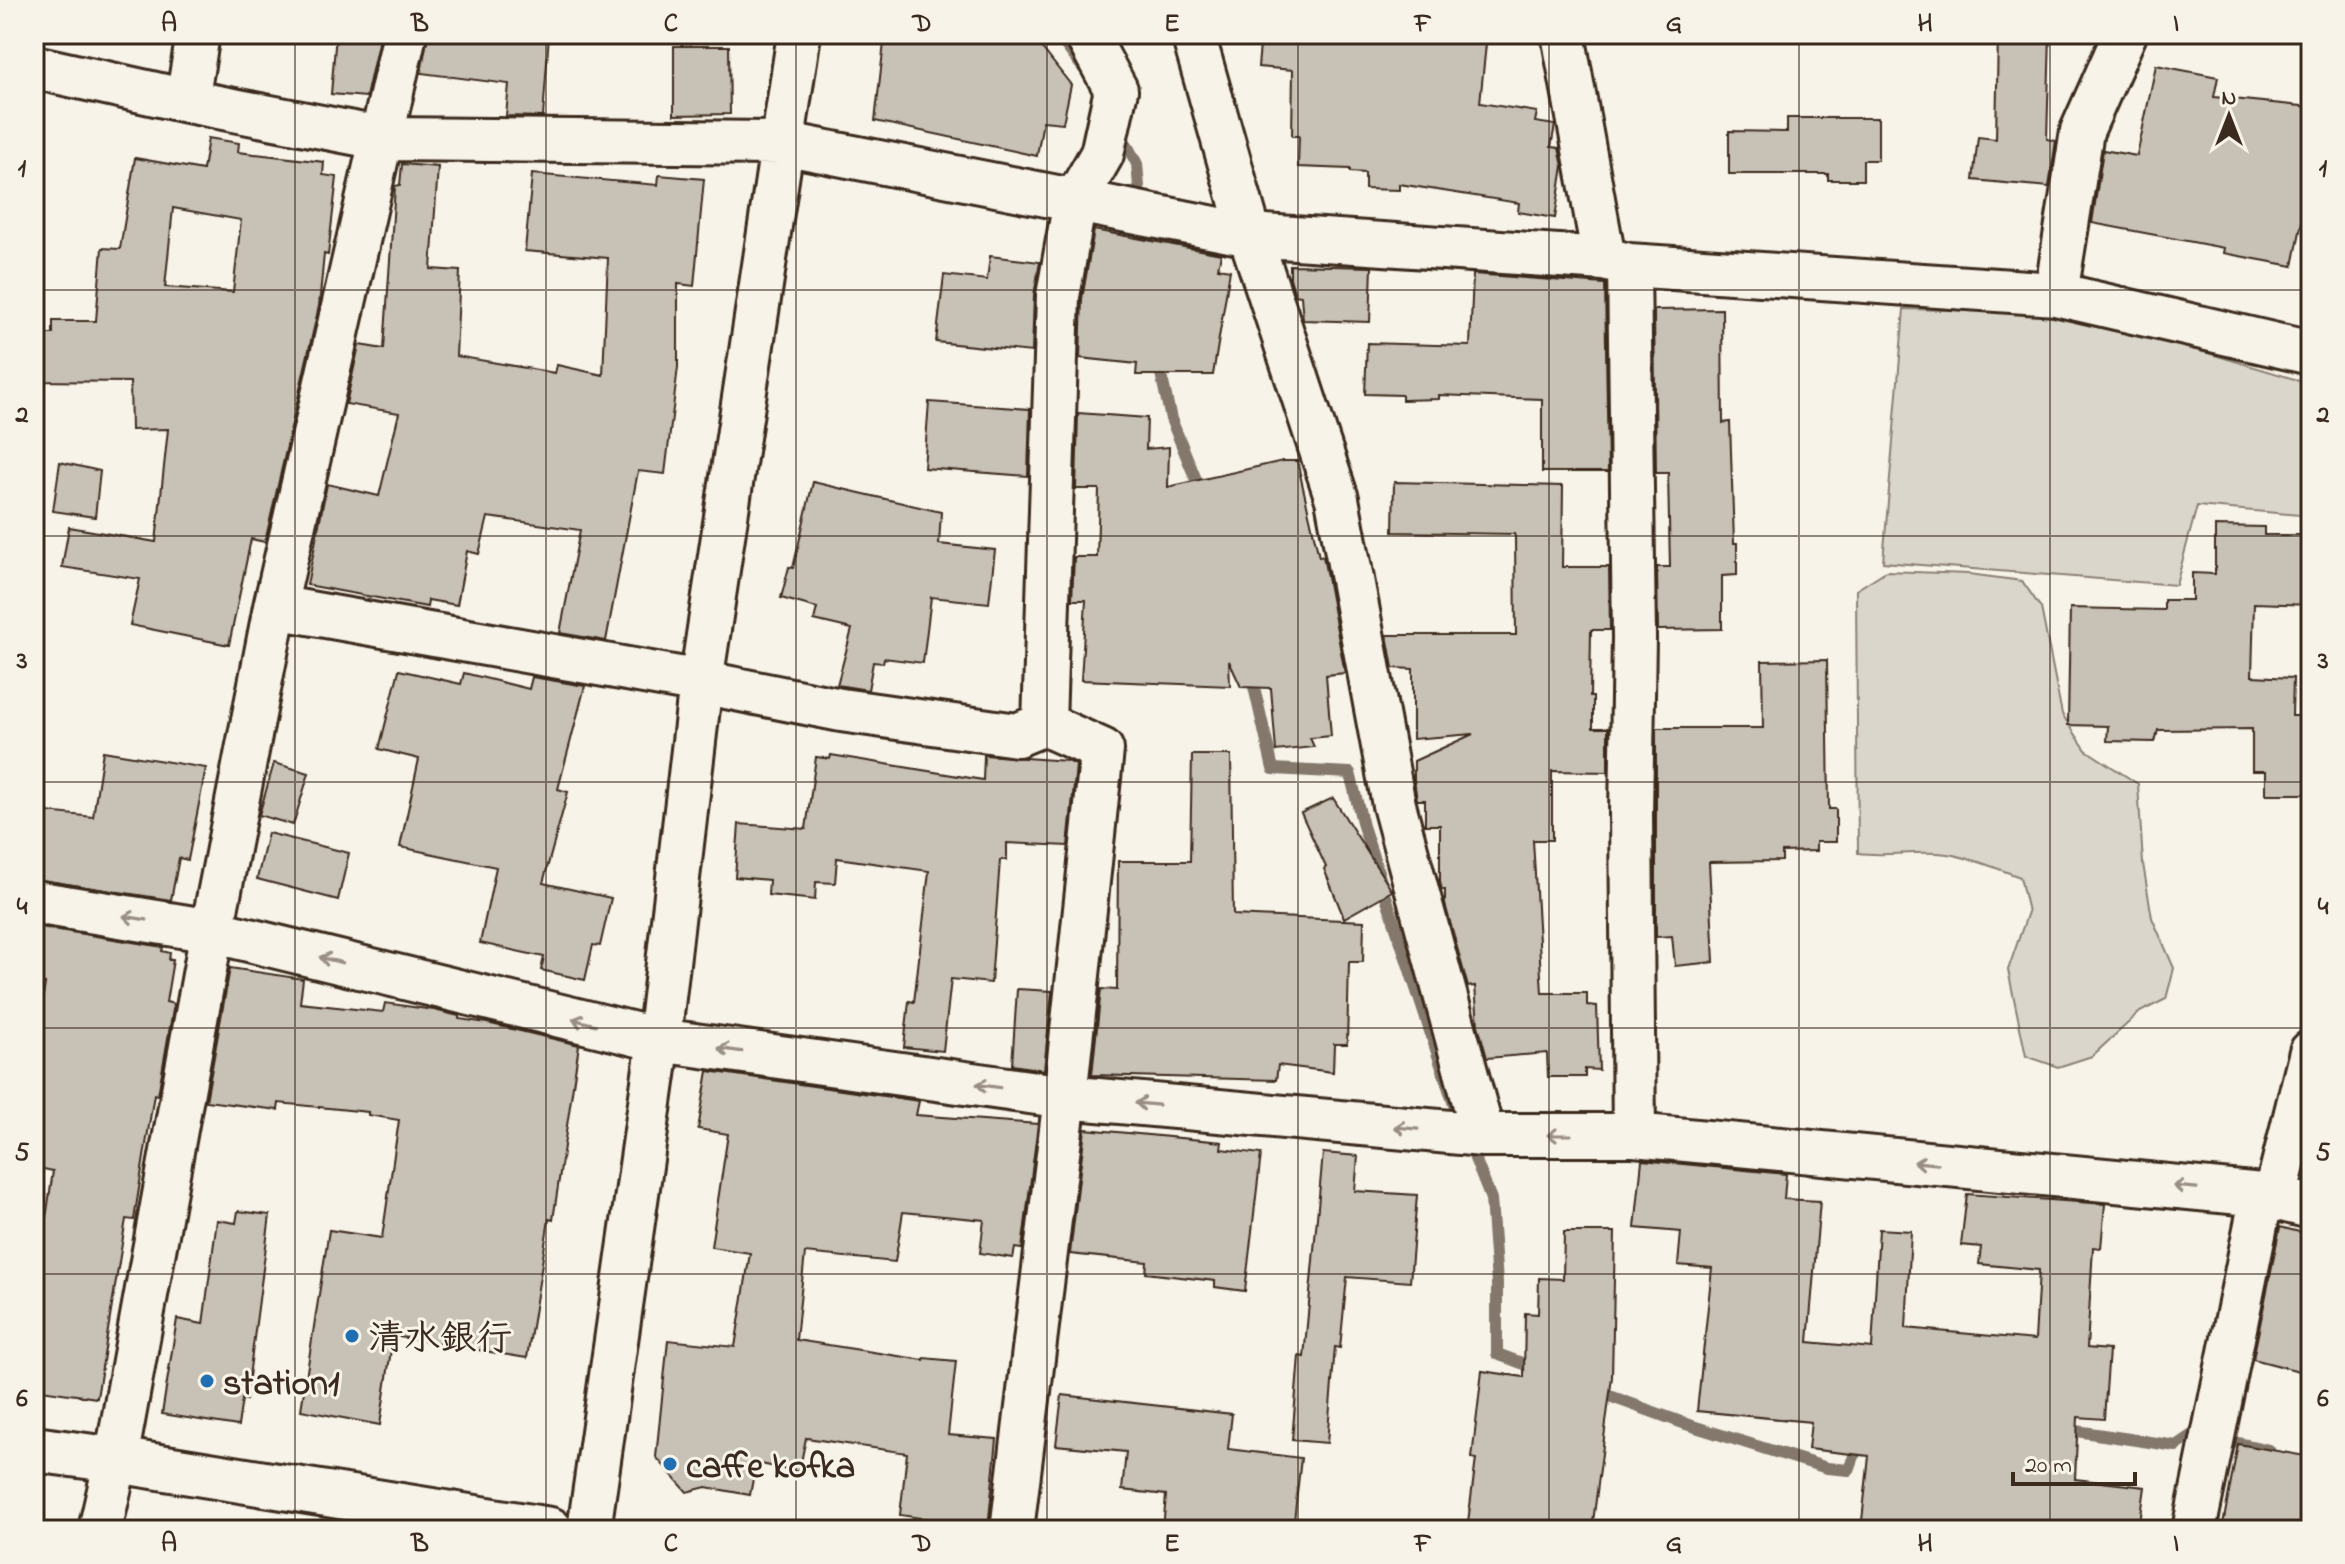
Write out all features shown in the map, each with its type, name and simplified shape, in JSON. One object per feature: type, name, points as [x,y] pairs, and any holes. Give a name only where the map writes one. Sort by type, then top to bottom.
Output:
[{"type":"main road","points":[[34,1449],[550,1530]]},
{"type":"street","points":[[187,101],[198,34]]},
{"type":"street","points":[[100,1530],[116,1460],[212,931],[275,607],[384,139],[405,34]]},
{"type":"street","points":[[589,1530],[659,1040],[701,682],[799,34]]},
{"type":"street","points":[[1044,724],[1058,296],[1075,201],[1102,154],[1116,90],[1086,34]]},
{"type":"street","points":[[1193,34],[1250,235],[1337,499],[1394,805],[1483,1135]]},
{"type":"street","points":[[1563,34],[1617,262],[1634,638],[1631,814],[1634,1135]]},
{"type":"street","points":[[2056,294],[2082,131],[2125,34]]},
{"type":"street","points":[[34,67],[187,101],[384,139],[782,143],[1250,235],[2056,294],[2311,353]]},
{"type":"street","points":[[275,607],[701,682],[841,710],[1017,735],[1044,724],[1102,750],[1065,1097],[1012,1530]]},
{"type":"street","points":[[34,902],[212,931],[659,1040],[1065,1097],[1483,1135],[1634,1135],[2283,1200]]},
{"type":"street","points":[[2194,1530],[2283,1200],[2311,1052]]},
{"type":"shaded area","points":[[1904,309],[2074,313],[2311,384],[2311,516],[2197,506],[2176,585],[1883,562]]},
{"type":"shaded area","points":[[1886,571],[1969,574],[2022,581],[2041,608],[2062,714],[2086,750],[2138,784],[2143,864],[2152,918],[2174,968],[2166,999],[2140,1012],[2092,1056],[2058,1067],[2026,1056],[2008,970],[2028,912],[2020,877],[1947,854],[1858,853],[1856,590]]},
{"type":"building","points":[[336,34],[380,34],[366,97],[331,94]]},
{"type":"building","points":[[428,34],[549,34],[543,117],[506,116],[509,84],[421,73]]},
{"type":"building","points":[[885,34],[1031,34],[1071,85],[1063,123],[1043,121],[1037,156],[875,121]]},
{"type":"building","points":[[1261,34],[1487,34],[1480,103],[1537,112],[1535,122],[1555,125],[1551,147],[1559,148],[1563,166],[1555,218],[1518,212],[1519,203],[1399,184],[1399,190],[1365,189],[1365,173],[1350,172],[1350,169],[1298,167],[1299,136],[1292,136],[1293,70],[1258,67]]},
{"type":"building","points":[[1998,34],[2050,34],[2047,139],[2056,141],[2049,187],[1973,180],[1978,137],[1996,139]]},
{"type":"building","points":[[674,46],[729,46],[730,114],[674,115]]},
{"type":"building","points":[[2156,65],[2218,77],[2214,97],[2311,107],[2311,177],[2293,266],[2223,253],[2224,248],[2092,223],[2103,150],[2137,156]]},
{"type":"building","points":[[1787,118],[1878,118],[1878,160],[1863,160],[1863,180],[1828,180],[1828,174],[1729,174],[1729,131],[1787,132]]},
{"type":"building","points":[[208,138],[239,143],[238,152],[324,162],[323,175],[337,177],[319,306],[265,542],[251,539],[229,645],[130,625],[140,579],[62,567],[69,527],[156,542],[168,429],[131,430],[130,382],[34,381],[34,334],[53,334],[53,321],[96,321],[102,248],[120,249],[135,158],[203,170]],"holes":[[[173,208],[241,220],[233,292],[165,287]]]},
{"type":"building","points":[[402,164],[438,167],[431,269],[460,271],[456,356],[555,373],[557,365],[603,375],[608,258],[525,251],[532,174],[658,185],[659,175],[704,179],[694,286],[678,284],[678,367],[665,474],[638,471],[606,641],[560,633],[580,530],[488,517],[479,554],[467,551],[457,605],[428,600],[427,607],[307,585],[327,484],[379,496],[399,413],[346,404],[359,345],[384,349],[395,186],[400,185]]},
{"type":"building","points":[[1094,230],[1221,254],[1218,268],[1230,270],[1213,375],[1136,375],[1137,364],[1080,358],[1082,299]]},
{"type":"building","points":[[990,256],[1040,262],[1034,295],[1032,352],[936,342],[944,275],[987,280]]},
{"type":"building","points":[[1290,265],[1372,267],[1370,322],[1303,320],[1301,296],[1295,295]]},
{"type":"building","points":[[1473,274],[1605,284],[1608,472],[1542,472],[1542,399],[1439,395],[1439,399],[1402,400],[1402,395],[1365,394],[1367,343],[1470,346]]},
{"type":"building","points":[[1722,309],[1723,423],[1730,422],[1737,575],[1722,576],[1722,629],[1658,630],[1657,567],[1670,567],[1668,473],[1656,473],[1654,310]]},
{"type":"building","points":[[929,402],[1030,409],[1028,476],[924,468]]},
{"type":"building","points":[[1078,413],[1147,418],[1146,449],[1169,447],[1168,487],[1283,461],[1297,461],[1319,557],[1323,556],[1345,673],[1326,675],[1331,736],[1310,738],[1314,747],[1276,751],[1271,688],[1241,687],[1229,661],[1230,686],[1081,680],[1086,600],[1072,600],[1074,557],[1097,557],[1099,489],[1076,489]]},
{"type":"building","points":[[60,462],[100,471],[95,517],[53,511]]},
{"type":"building","points":[[813,482],[941,512],[939,544],[995,550],[989,603],[931,597],[923,663],[884,658],[883,663],[873,662],[868,690],[837,685],[852,629],[814,620],[817,608],[781,598],[789,567],[793,568]]},
{"type":"building","points":[[1394,482],[1563,486],[1562,567],[1609,567],[1610,630],[1591,630],[1590,697],[1593,697],[1593,728],[1608,728],[1608,772],[1552,771],[1552,840],[1533,840],[1542,993],[1587,993],[1587,1005],[1597,1006],[1599,1070],[1585,1069],[1585,1077],[1548,1077],[1547,1053],[1487,1058],[1478,1025],[1475,986],[1468,987],[1445,904],[1445,890],[1442,890],[1440,882],[1440,825],[1425,825],[1425,800],[1417,800],[1414,780],[1414,761],[1473,734],[1413,739],[1413,669],[1393,668],[1387,635],[1516,635],[1515,537],[1514,534],[1393,532]]},
{"type":"building","points":[[2215,526],[2264,527],[2264,535],[2311,535],[2311,605],[2254,603],[2252,676],[2293,678],[2292,716],[2311,716],[2311,794],[2266,794],[2266,771],[2252,771],[2252,729],[2158,730],[2155,742],[2107,741],[2108,726],[2068,725],[2070,608],[2164,610],[2164,600],[2192,600],[2192,573],[2215,574]]},
{"type":"building","points":[[1827,660],[1829,809],[1836,809],[1836,842],[1816,842],[1816,851],[1782,852],[1782,861],[1709,862],[1714,962],[1675,966],[1672,936],[1656,937],[1656,728],[1763,728],[1762,661]]},
{"type":"building","points":[[399,670],[461,684],[464,673],[529,689],[532,677],[585,686],[558,789],[568,792],[543,883],[611,898],[600,946],[593,945],[585,980],[541,970],[544,957],[480,943],[496,867],[400,847],[419,759],[379,749]]},
{"type":"building","points":[[103,751],[206,768],[188,860],[179,858],[171,900],[34,879],[38,811],[93,817]]},
{"type":"building","points":[[831,755],[983,780],[984,755],[1068,761],[1076,765],[1068,846],[1007,843],[1007,860],[1000,860],[991,983],[951,979],[943,1051],[904,1047],[909,1001],[914,1002],[929,871],[837,858],[835,883],[816,882],[815,900],[768,895],[769,880],[735,877],[739,824],[806,829],[816,757],[830,759]]},
{"type":"building","points":[[1192,755],[1231,755],[1233,915],[1364,921],[1363,962],[1349,962],[1347,1044],[1334,1044],[1333,1072],[1278,1065],[1276,1080],[1092,1075],[1101,989],[1117,990],[1118,861],[1190,861]]},
{"type":"building","points":[[274,763],[309,773],[293,825],[259,815]]},
{"type":"building","points":[[1333,798],[1392,891],[1344,918],[1324,869],[1326,867],[1301,813]]},
{"type":"building","points":[[268,833],[349,853],[338,900],[257,879]]},
{"type":"building","points":[[34,926],[163,947],[162,951],[170,953],[169,960],[173,960],[166,1002],[174,1004],[158,1095],[154,1094],[134,1220],[126,1219],[97,1398],[34,1389],[34,1300],[53,1171],[34,1167],[34,1053],[45,984],[34,983]]},
{"type":"building","points":[[230,968],[303,979],[300,1003],[383,1012],[385,1003],[434,1010],[459,1016],[459,1019],[579,1045],[553,1220],[549,1219],[527,1358],[393,1336],[380,1425],[301,1410],[329,1230],[382,1238],[399,1120],[368,1115],[368,1112],[279,1103],[278,1110],[206,1101]]},
{"type":"building","points":[[1017,989],[1052,991],[1044,1070],[1012,1065]]},
{"type":"building","points":[[708,1071],[919,1101],[916,1115],[1038,1124],[1022,1249],[1015,1248],[1013,1258],[980,1253],[984,1220],[903,1212],[895,1262],[805,1253],[796,1340],[924,1360],[956,1361],[948,1435],[997,1439],[988,1528],[900,1515],[907,1453],[806,1438],[799,1472],[756,1463],[750,1495],[706,1487],[687,1492],[656,1457],[668,1340],[735,1347],[750,1253],[711,1247],[728,1134],[698,1129]]},
{"type":"building","points":[[1085,1129],[1222,1142],[1221,1149],[1261,1154],[1245,1291],[1215,1287],[1215,1281],[1146,1273],[1147,1262],[1070,1254]]},
{"type":"building","points":[[1323,1153],[1358,1156],[1355,1191],[1417,1195],[1410,1282],[1347,1277],[1340,1348],[1335,1347],[1327,1443],[1292,1440],[1299,1356],[1304,1357]]},
{"type":"building","points":[[1642,1160],[1786,1174],[1784,1199],[1820,1201],[1808,1342],[1872,1348],[1879,1229],[1911,1231],[1906,1328],[2035,1340],[2039,1270],[1979,1264],[1981,1247],[1961,1245],[1967,1194],[2105,1204],[2101,1248],[2093,1247],[2087,1348],[2109,1350],[2104,1419],[2078,1417],[2075,1479],[2145,1487],[2139,1530],[1861,1530],[1869,1456],[1808,1449],[1811,1422],[1697,1411],[1712,1268],[1678,1265],[1681,1232],[1635,1228]]},
{"type":"building","points":[[238,1211],[270,1215],[246,1400],[242,1399],[238,1426],[162,1414],[177,1319],[203,1324],[217,1220],[236,1223]]},
{"type":"building","points":[[2280,1227],[2311,1235],[2311,1356],[2307,1373],[2253,1359]]},
{"type":"building","points":[[1564,1232],[1615,1232],[1612,1377],[1592,1530],[1467,1530],[1482,1371],[1524,1377],[1525,1313],[1538,1314],[1539,1278],[1563,1279]]},
{"type":"building","points":[[1062,1395],[1232,1414],[1228,1449],[1301,1458],[1293,1530],[1163,1530],[1166,1495],[1122,1490],[1126,1452],[1056,1445]]},
{"type":"building","points":[[2238,1444],[2311,1457],[2311,1530],[2222,1530]]},
{"type":"waterway","points":[[1057,34],[1084,69]]},
{"type":"waterway","points":[[1119,130],[1137,164],[1145,255]]},
{"type":"waterway","points":[[1158,360],[1171,419],[1202,494]]},
{"type":"waterway","points":[[1251,674],[1273,769],[1350,773],[1363,826],[1459,1120]]},
{"type":"waterway","points":[[1468,1141],[1491,1199],[1497,1283],[1497,1354],[1538,1369]]},
{"type":"waterway","points":[[1596,1391],[1686,1424],[1827,1468],[1849,1470],[1860,1440]]},
{"type":"waterway","points":[[2063,1429],[2176,1446],[2195,1433],[2269,1450]]},
{"type":"place","name":"清水銀行","points":[[352,1336]]},
{"type":"place","name":"station1","points":[[207,1381]]},
{"type":"place","name":"caffe kofka","points":[[670,1464]]}]
